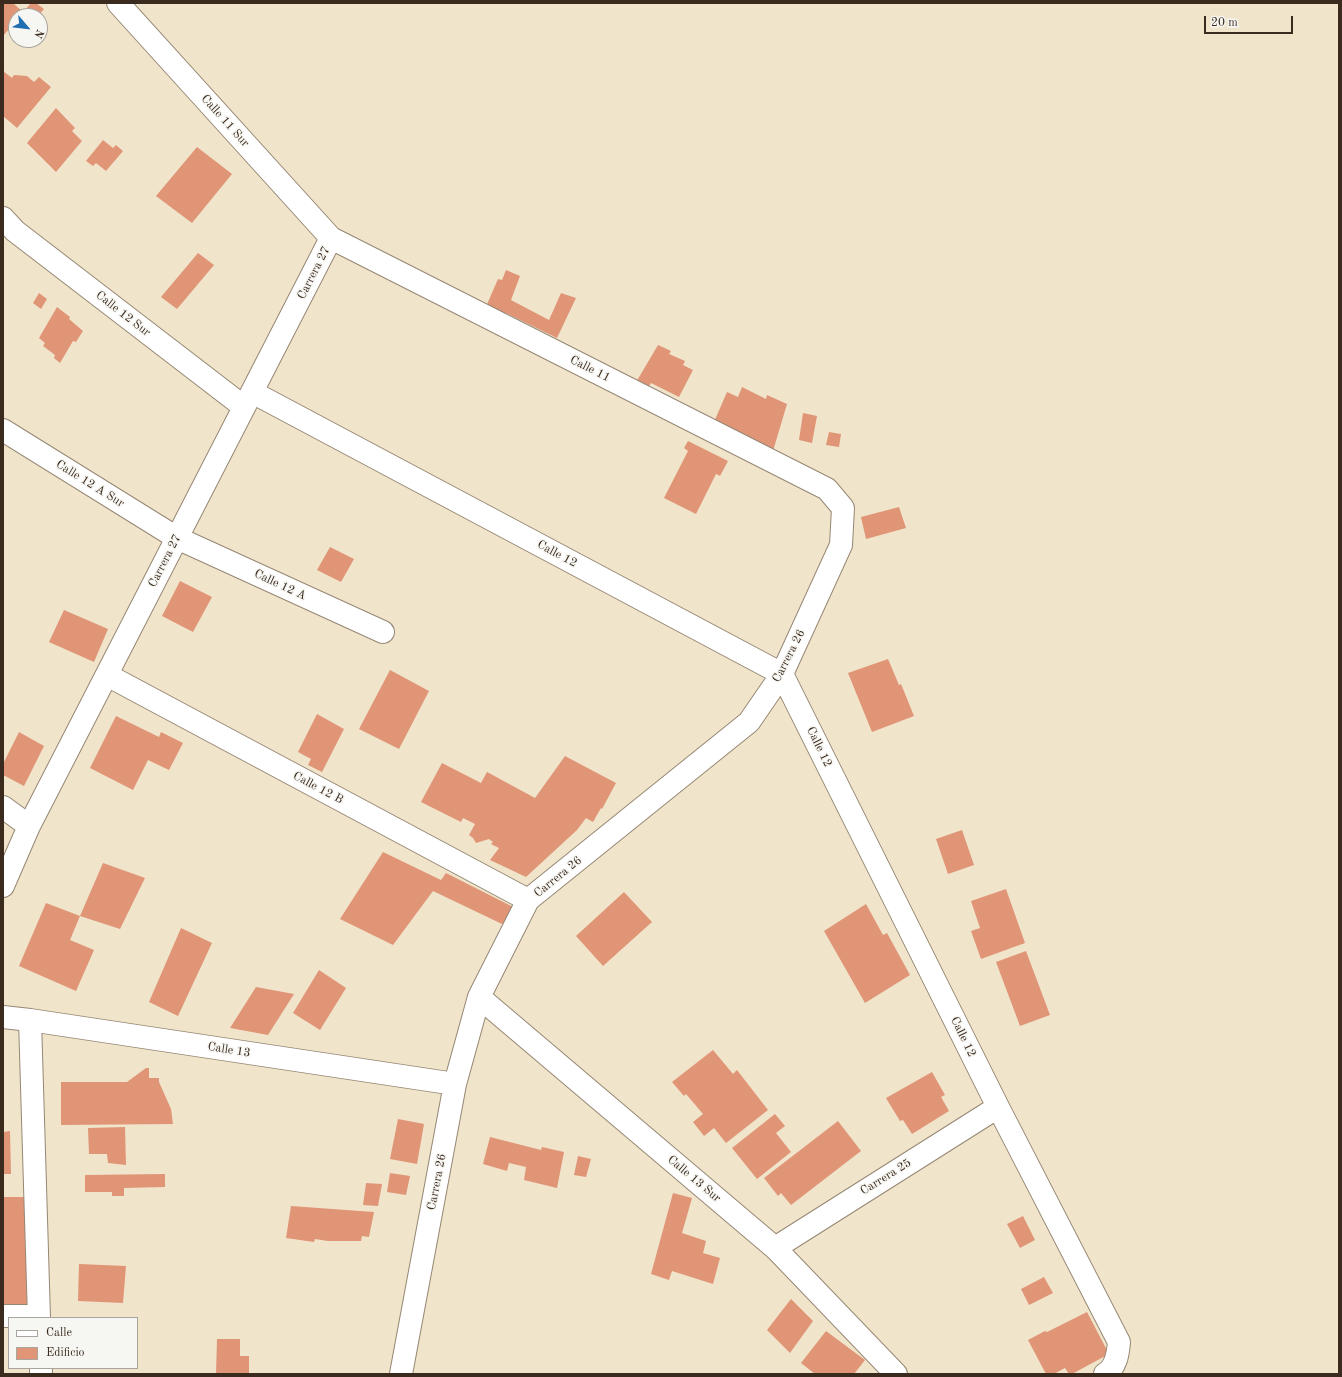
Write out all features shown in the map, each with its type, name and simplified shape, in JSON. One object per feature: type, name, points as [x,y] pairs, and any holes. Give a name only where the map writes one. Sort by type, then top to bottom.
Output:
[{"type":"street","name":"Calle 11 Sur","points":[[118,3],[331,238]]},
{"type":"street","name":"Calle 12 Sur","points":[[3,218],[15,231],[248,400]]},
{"type":"street","name":"Carrera 27","points":[[3,886],[29,826],[331,238]]},
{"type":"street","name":"Calle 11","points":[[331,238],[827,489],[843,508]]},
{"type":"street","name":"Calle 12","points":[[248,400],[782,674],[998,1107],[1119,1342],[1118,1357],[1109,1372],[1105,1374]]},
{"type":"street","name":"Calle 12 A Sur","points":[[3,430],[177,538]]},
{"type":"street","name":"Carrera 26","points":[[401,1374],[455,1084],[480,997],[528,900],[749,722],[782,674],[841,545],[843,508]]},
{"type":"street","name":"Calle 12 A","points":[[177,538],[383,632]]},
{"type":"street","name":"Calle 12 B","points":[[107,675],[528,900]]},
{"type":"street","points":[[3,807],[29,826]]},
{"type":"street","name":"Calle 13 Sur","points":[[480,997],[775,1248],[896,1374]]},
{"type":"street","name":"Calle 13","points":[[3,1017],[455,1084]]},
{"type":"street","points":[[3,1316],[39,1317],[30,1020]]},
{"type":"street","name":"Carrera 25","points":[[775,1248],[998,1107]]},
{"type":"building","points":[[3,3],[13,3],[19,8],[8,8],[8,30],[3,36]]},
{"type":"building","points":[[31,3],[36,3],[43,8],[27,8]]},
{"type":"building","points":[[3,71],[12,78],[14,75],[27,76],[34,82],[39,77],[51,87],[17,128],[3,116]]},
{"type":"building","points":[[56,108],[75,128],[72,131],[82,141],[56,172],[27,143]]},
{"type":"building","points":[[103,140],[113,148],[116,145],[123,151],[106,171],[96,163],[93,166],[86,161]]},
{"type":"building","points":[[197,147],[232,174],[192,223],[156,196]]},
{"type":"building","points":[[198,253],[214,265],[177,309],[161,297]]},
{"type":"building","points":[[506,270],[520,276],[511,300],[549,320],[561,293],[576,298],[557,338],[506,313],[504,316],[485,309],[498,279],[502,280]]},
{"type":"building","points":[[39,293],[47,299],[41,309],[33,303]]},
{"type":"building","points":[[57,307],[70,317],[69,319],[83,331],[76,342],[73,341],[60,363],[54,358],[55,355],[43,346],[45,343],[39,338]]},
{"type":"building","points":[[658,345],[671,351],[669,354],[685,361],[683,365],[693,370],[679,397],[651,383],[647,390],[635,384]]},
{"type":"building","points":[[742,387],[766,399],[767,395],[787,404],[773,451],[714,422],[727,392],[738,397]]},
{"type":"building","points":[[803,413],[817,416],[812,443],[799,440]]},
{"type":"building","points":[[829,432],[841,434],[839,447],[826,445]]},
{"type":"building","points":[[688,441],[728,461],[720,476],[716,474],[696,514],[664,498],[688,451],[684,448]]},
{"type":"building","points":[[899,507],[906,528],[866,539],[861,517]]},
{"type":"building","points":[[330,547],[354,559],[341,582],[317,570]]},
{"type":"building","points":[[180,581],[212,597],[193,632],[162,616]]},
{"type":"building","points":[[64,610],[108,629],[94,662],[49,642]]},
{"type":"building","points":[[888,659],[899,685],[901,684],[914,716],[872,732],[848,673]]},
{"type":"building","points":[[390,670],[429,691],[399,749],[359,729]]},
{"type":"building","points":[[317,714],[344,729],[322,772],[308,765],[311,759],[298,752]]},
{"type":"building","points":[[116,716],[159,737],[161,732],[183,743],[169,770],[148,760],[133,790],[90,768]]},
{"type":"building","points":[[19,732],[44,746],[24,786],[3,775],[3,764]]},
{"type":"building","points":[[565,756],[616,783],[593,822],[586,818],[577,830],[526,877],[490,860],[499,848],[491,844],[493,842],[489,839],[476,843],[469,835],[475,824],[463,818],[461,822],[421,802],[442,763],[481,783],[487,772],[535,798]]},
{"type":"building","points":[[962,830],[974,865],[948,874],[936,839]]},
{"type":"building","points":[[383,852],[441,880],[446,873],[517,909],[502,924],[433,891],[393,945],[340,919]]},
{"type":"building","points":[[103,863],[145,878],[120,929],[80,916]]},
{"type":"building","points":[[1006,889],[1025,943],[981,959],[971,931],[980,928],[971,901]]},
{"type":"building","points":[[624,892],[652,922],[603,966],[576,936]]},
{"type":"building","points":[[46,903],[80,916],[70,940],[94,950],[76,991],[19,966]]},
{"type":"building","points":[[866,904],[883,935],[887,933],[910,975],[865,1003],[824,931]]},
{"type":"building","points":[[181,928],[212,943],[178,1016],[149,1002]]},
{"type":"building","points":[[1026,951],[1050,1015],[1020,1026],[996,962]]},
{"type":"building","points":[[319,970],[346,988],[320,1030],[293,1013]]},
{"type":"building","points":[[256,987],[294,994],[268,1035],[230,1028]]},
{"type":"building","points":[[713,1050],[733,1074],[737,1070],[768,1110],[726,1143],[714,1128],[704,1136],[693,1122],[703,1114],[686,1094],[684,1096],[672,1082]]},
{"type":"building","points":[[146,1068],[149,1068],[149,1078],[159,1078],[159,1082],[171,1109],[173,1124],[61,1125],[61,1082],[127,1082]]},
{"type":"building","points":[[932,1072],[945,1095],[941,1097],[949,1111],[912,1134],[903,1120],[900,1121],[886,1098]]},
{"type":"building","points":[[775,1114],[785,1126],[776,1133],[791,1152],[757,1179],[732,1148]]},
{"type":"building","points":[[398,1119],[424,1124],[417,1164],[390,1159]]},
{"type":"building","points":[[838,1121],[861,1151],[791,1205],[781,1193],[778,1196],[764,1178]]},
{"type":"building","points":[[125,1127],[126,1165],[108,1163],[107,1154],[89,1154],[88,1128]]},
{"type":"building","points":[[10,1131],[11,1174],[3,1174],[3,1132]]},
{"type":"building","points":[[490,1137],[541,1150],[542,1147],[564,1152],[557,1188],[524,1180],[526,1167],[509,1163],[507,1171],[483,1164]]},
{"type":"building","points":[[578,1156],[591,1159],[586,1177],[574,1175]]},
{"type":"building","points":[[390,1173],[410,1176],[406,1195],[387,1192]]},
{"type":"building","points":[[165,1174],[165,1187],[124,1188],[124,1196],[112,1196],[112,1192],[85,1192],[85,1175]]},
{"type":"building","points":[[366,1183],[382,1184],[378,1206],[363,1205]]},
{"type":"building","points":[[673,1193],[692,1198],[682,1233],[706,1241],[703,1253],[720,1258],[713,1284],[672,1271],[669,1280],[651,1274]]},
{"type":"building","points":[[3,1197],[25,1197],[27,1306],[3,1307]]},
{"type":"building","points":[[291,1206],[374,1212],[369,1237],[362,1236],[361,1241],[328,1241],[315,1239],[314,1242],[286,1238]]},
{"type":"building","points":[[1023,1216],[1035,1240],[1020,1248],[1007,1224]]},
{"type":"building","points":[[79,1264],[126,1266],[123,1303],[78,1301]]},
{"type":"building","points":[[1044,1277],[1053,1293],[1029,1305],[1021,1289]]},
{"type":"building","points":[[791,1299],[813,1321],[790,1353],[767,1330]]},
{"type":"building","points":[[1087,1312],[1109,1354],[1072,1374],[1069,1374],[1065,1368],[1054,1374],[1046,1374],[1028,1340]]},
{"type":"building","points":[[826,1331],[865,1360],[854,1374],[815,1374],[801,1363]]},
{"type":"building","points":[[217,1339],[240,1339],[240,1356],[249,1356],[249,1374],[216,1374]]}]
